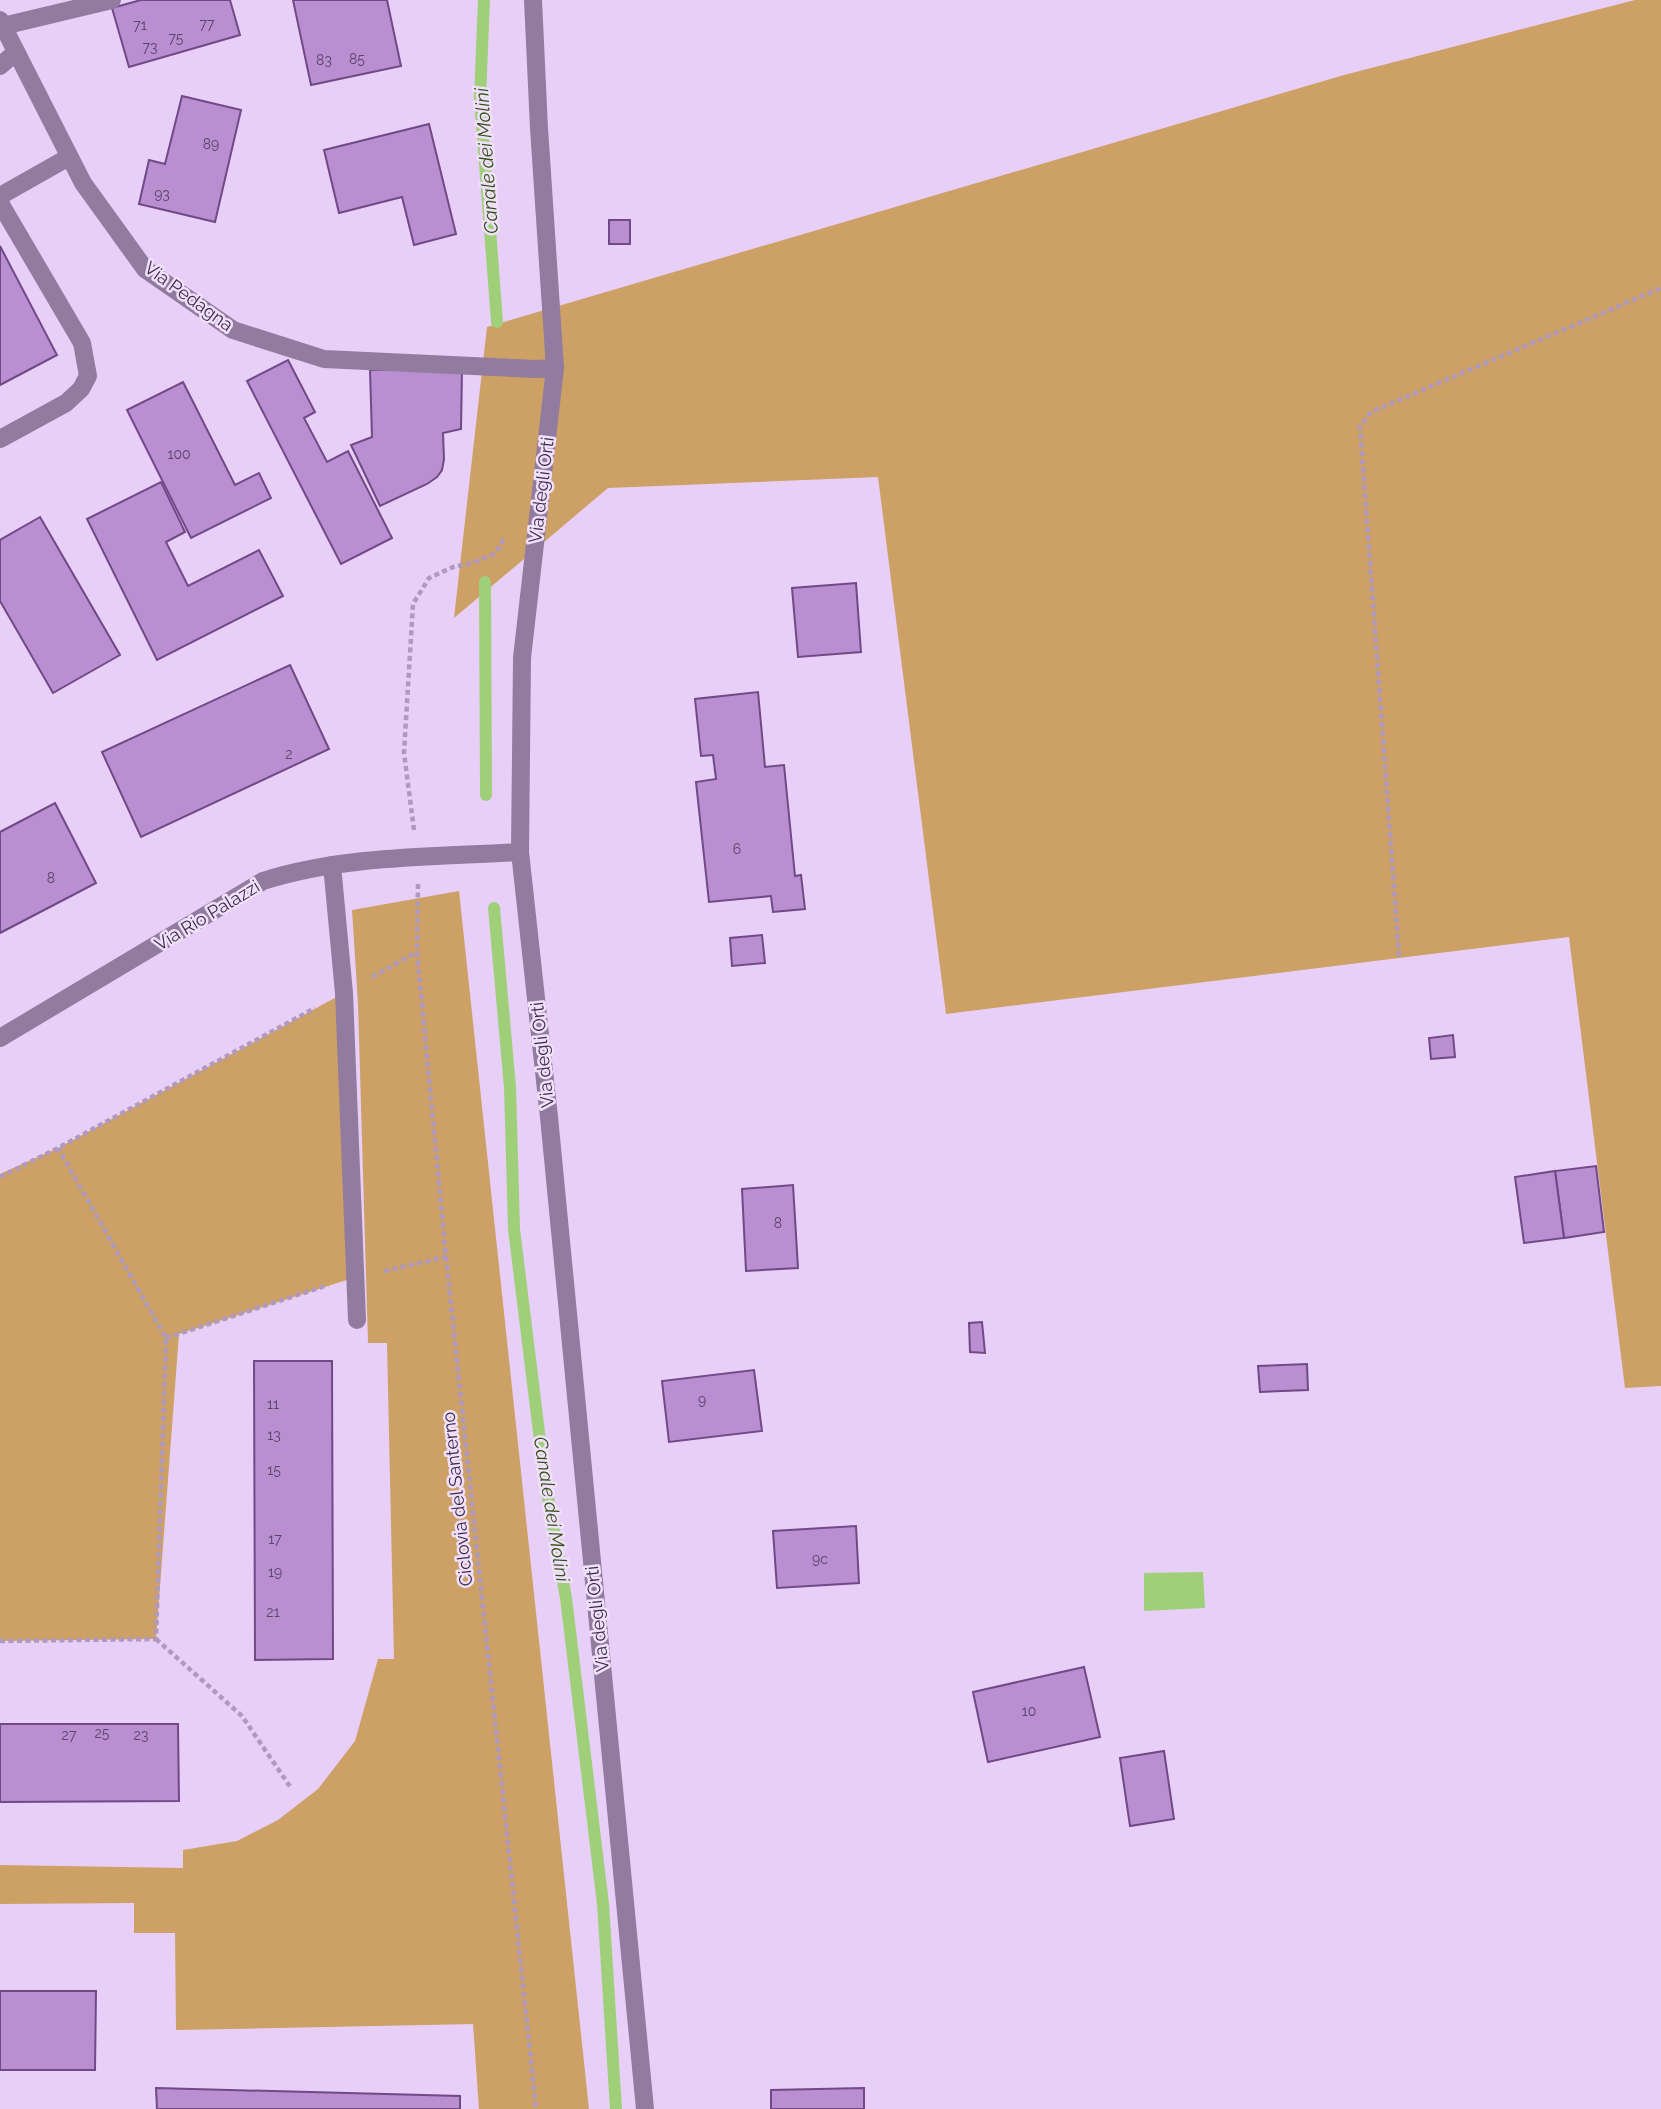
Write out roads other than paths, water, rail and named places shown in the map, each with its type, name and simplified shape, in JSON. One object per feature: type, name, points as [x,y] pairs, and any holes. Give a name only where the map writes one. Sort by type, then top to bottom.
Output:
[{"type":"street","points":[[2,23],[111,0]]},
{"type":"street","name":"Via degli Orti","points":[[533,0],[555,368],[522,658],[520,852],[549,1117],[645,2109]]},
{"type":"street","name":"Via Pedagna","points":[[2,23],[83,183],[145,269],[233,330],[324,359],[555,368]]},
{"type":"street","points":[[0,66],[16,52]]},
{"type":"street","points":[[0,196],[69,156]]},
{"type":"street","points":[[0,203],[82,343],[88,376],[82,389],[66,402],[0,439]]},
{"type":"street","name":"Via Rio Palazzi","points":[[0,1038],[263,881],[332,865],[520,852]]},
{"type":"street","points":[[332,865],[344,993],[357,1320]]},
{"type":"waterway","name":"Canale dei Molini","points":[[484,0],[480,98],[497,322]]},
{"type":"waterway","name":"Canale dei Molini","points":[[485,582],[486,795]]},
{"type":"waterway","name":"Canale dei Molini","points":[[494,908],[510,1087],[514,1229],[545,1481],[566,1598],[603,1904],[616,2109]]}]
